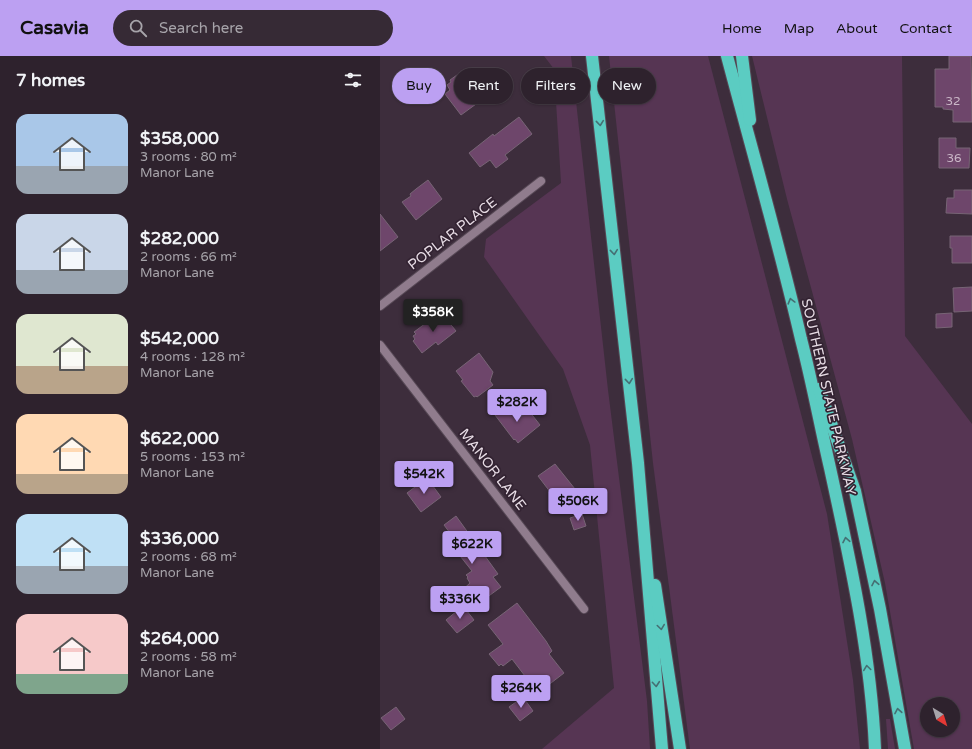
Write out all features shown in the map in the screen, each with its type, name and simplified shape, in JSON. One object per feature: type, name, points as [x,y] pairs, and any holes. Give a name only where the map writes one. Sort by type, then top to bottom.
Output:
[{"type":"highway","points":[[592,56],[638,463],[670,693],[680,749]]},
{"type":"highway","name":"SOUTHERN STATE PARKWAY","points":[[726,56],[801,338],[842,523],[853,575],[869,681],[874,721],[875,749]]},
{"type":"highway","points":[[742,56],[754,161]]},
{"type":"highway","points":[[801,338],[855,491],[880,608],[905,749]]},
{"type":"highway","points":[[638,463],[662,749]]},
{"type":"street","name":"POPLAR PLACE","points":[[380,306],[541,181]]},
{"type":"street","name":"MANOR LANE","points":[[380,345],[584,609]]},
{"type":"shaded area","points":[[544,56],[571,56],[572,68],[553,68]]},
{"type":"shaded area","points":[[609,56],[708,56],[827,514],[853,680],[860,749],[690,749],[653,463],[614,104],[656,104],[656,68],[610,68]]},
{"type":"shaded area","points":[[752,56],[902,56],[905,336],[972,424],[972,749],[914,749],[885,583],[852,439],[787,199]]},
{"type":"shaded area","points":[[556,104],[576,104],[608,390],[647,701],[650,749],[542,749],[614,688],[590,445],[563,369],[484,257],[486,239],[561,183]]},
{"type":"shaded area","points":[[886,719],[890,719],[895,749],[888,749]]},
{"type":"building","points":[[949,56],[971,56],[972,122],[953,122],[953,110],[943,109],[943,107],[935,107],[935,69],[949,69]]},
{"type":"building","points":[[454,77],[454,104],[476,104],[461,115],[446,95],[446,93],[450,90],[447,85],[451,82],[450,80]]},
{"type":"building","points":[[519,117],[532,134],[505,155],[508,159],[496,168],[490,160],[480,167],[469,153],[493,134],[494,136]]},
{"type":"building","points":[[939,138],[956,138],[956,148],[970,148],[969,168],[939,168]]},
{"type":"building","points":[[428,180],[442,199],[416,220],[402,202],[411,196],[410,194]]},
{"type":"building","points":[[954,190],[972,190],[972,214],[946,213],[947,198],[954,198]]},
{"type":"building","points":[[380,214],[398,237],[380,251]]},
{"type":"building","points":[[950,236],[972,236],[972,263],[952,263]]},
{"type":"building","points":[[972,287],[972,311],[954,312],[953,288]]},
{"type":"building","points":[[952,313],[952,327],[936,328],[936,314]]},
{"type":"building","points":[[443,315],[456,331],[438,345],[436,342],[422,353],[413,341],[415,339],[413,336],[416,334],[414,332],[430,320],[432,323]]},
{"type":"building","points":[[479,353],[493,372],[490,381],[493,385],[477,397],[474,397],[461,381],[463,380],[456,371]]},
{"type":"building","points":[[508,404],[519,418],[529,411],[540,425],[518,443],[495,415]]},
{"type":"building","points":[[555,464],[575,489],[563,498],[559,493],[554,497],[538,476]]},
{"type":"building","points":[[427,478],[441,497],[421,512],[407,493]]},
{"type":"building","points":[[582,514],[586,526],[574,530],[570,518]]},
{"type":"building","points":[[456,516],[498,574],[493,577],[501,587],[471,609],[459,593],[470,583],[466,575],[472,571],[445,537],[450,533],[444,525]]},
{"type":"building","points":[[517,603],[546,641],[552,651],[549,654],[564,673],[538,693],[512,659],[503,666],[501,664],[499,666],[489,654],[503,644],[488,625]]},
{"type":"building","points":[[463,606],[474,620],[457,633],[446,620]]},
{"type":"building","points":[[523,697],[533,711],[520,721],[509,707]]},
{"type":"building","points":[[396,707],[405,719],[391,730],[381,718]]}]
